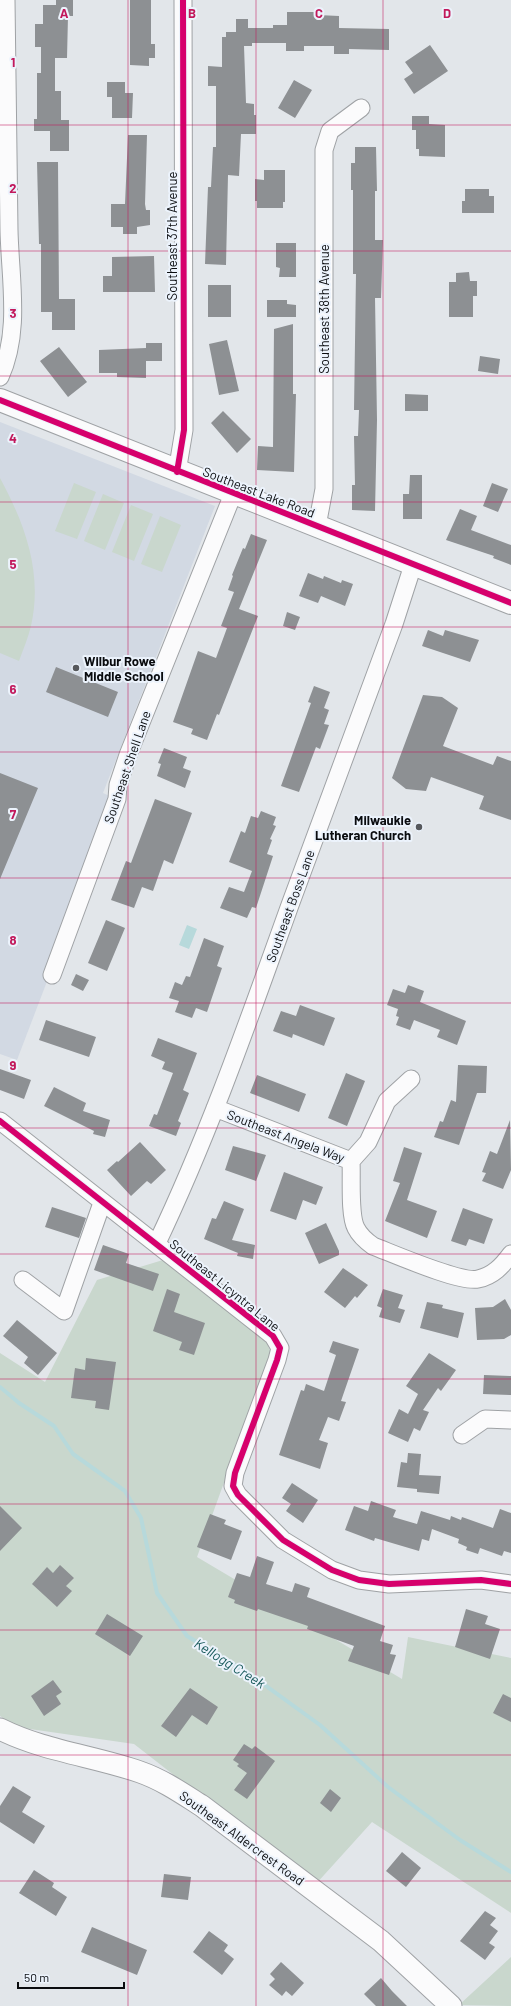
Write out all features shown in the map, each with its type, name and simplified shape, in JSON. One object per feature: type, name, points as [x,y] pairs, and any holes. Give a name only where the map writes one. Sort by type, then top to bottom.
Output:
[{"type":"main road","name":"Southeast Lake Road","points":[[0,400],[177,472],[511,603]]},
{"type":"street","points":[[0,377],[8,356],[13,325],[5,242],[6,0]]},
{"type":"street","name":"Southeast 37th Avenue","points":[[177,472],[182,453],[184,430],[183,0]]},
{"type":"street","name":"Southeast 38th Avenue","points":[[317,526],[324,489],[324,150],[330,131],[361,108]]},
{"type":"street","name":"Southeast Shell Lane","points":[[52,975],[117,799],[118,785],[128,755],[233,494]]},
{"type":"street","name":"Southeast Boss Lane","points":[[157,1243],[177,1201],[215,1108],[394,624],[414,565]]},
{"type":"street","points":[[351,1161],[368,1142],[387,1101],[412,1079]]},
{"type":"street","name":"Southeast Angela Way","points":[[215,1108],[351,1161],[353,1216],[356,1228],[363,1238],[373,1246],[461,1278],[472,1279],[477,1279],[492,1274],[511,1254]]},
{"type":"street","name":"Southeast Licyntra Lane","points":[[0,1121],[102,1203],[157,1243],[273,1336],[280,1348],[277,1360],[235,1473],[233,1486],[238,1495],[283,1540],[326,1566],[359,1580],[389,1584],[481,1580],[511,1584]]},
{"type":"street","points":[[23,1280],[64,1311],[102,1203]]},
{"type":"street","points":[[462,1435],[485,1420],[511,1420]]},
{"type":"street","name":"Southeast Aldercrest Road","points":[[0,1729],[37,1744],[141,1773],[191,1799],[381,1941],[451,2006]]},
{"type":"shaded area","name":"Wilbur Rowe Middle School","points":[[0,422],[215,506],[103,793],[114,798],[72,916],[17,1060],[0,1054]]},
{"type":"shaded area","points":[[0,478],[24,531],[33,568],[35,587],[31,626],[19,661],[0,653]]},
{"type":"shaded area","points":[[74,483],[96,492],[77,539],[55,531]]},
{"type":"shaded area","points":[[103,494],[124,503],[105,550],[84,541]]},
{"type":"shaded area","points":[[131,505],[153,514],[134,561],[112,552]]},
{"type":"shaded area","points":[[160,516],[181,525],[162,572],[141,564]]},
{"type":"shaded area","points":[[163,1260],[264,1336],[271,1353],[197,1557],[402,1679],[408,1637],[511,1658],[511,1913],[372,1822],[315,1885],[134,1744],[16,1727],[0,1716],[0,1353],[45,1382],[97,1280]]},
{"type":"shaded area","points":[[511,1957],[511,2006],[459,2005]]},
{"type":"water","points":[[187,925],[197,929],[189,949],[179,945]]},
{"type":"building","points":[[56,0],[73,0],[73,16],[68,16],[67,58],[55,58],[55,91],[61,91],[61,120],[69,120],[69,151],[50,151],[50,131],[34,131],[34,119],[37,119],[37,73],[41,73],[41,47],[35,47],[35,24],[43,24],[43,5],[56,5]]},
{"type":"building","points":[[130,0],[151,0],[151,44],[155,44],[155,58],[149,58],[149,66],[130,65]]},
{"type":"building","points":[[287,12],[318,12],[318,15],[339,16],[339,28],[389,29],[389,50],[349,49],[349,54],[334,54],[334,46],[304,46],[304,51],[286,51],[286,43],[252,43],[252,46],[244,46],[246,103],[254,104],[254,115],[256,115],[256,134],[241,134],[239,176],[228,175],[226,265],[205,264],[208,187],[211,187],[213,147],[216,147],[216,86],[208,86],[208,66],[222,67],[222,37],[226,37],[226,32],[236,32],[236,19],[248,19],[248,28],[273,28],[273,25],[287,25]]},
{"type":"building","points":[[430,45],[448,71],[414,94],[404,79],[413,73],[405,62]]},
{"type":"building","points":[[294,80],[312,90],[295,118],[278,108]]},
{"type":"building","points":[[107,82],[125,82],[125,93],[133,93],[132,118],[112,118],[112,97],[107,97]]},
{"type":"building","points":[[412,116],[429,116],[429,124],[445,125],[445,157],[419,156],[419,149],[416,149],[416,130],[412,130]]},
{"type":"building","points":[[128,135],[147,135],[145,204],[146,210],[150,210],[150,225],[137,227],[137,234],[123,234],[123,227],[111,227],[111,204],[125,204]]},
{"type":"building","points":[[355,147],[376,147],[377,191],[375,191],[375,240],[383,240],[381,298],[375,298],[377,420],[375,511],[352,510],[352,485],[355,485],[354,436],[358,436],[359,410],[354,410],[356,274],[353,274],[353,190],[351,190],[351,163],[355,163]]},
{"type":"building","points":[[37,162],[58,162],[59,299],[75,299],[75,330],[52,330],[52,312],[41,312],[41,244],[39,244]]},
{"type":"building","points":[[264,170],[285,170],[285,202],[283,202],[283,208],[257,208],[257,201],[255,201],[255,179],[264,180]]},
{"type":"building","points":[[465,189],[489,189],[489,196],[494,196],[494,213],[462,213],[462,201],[465,201]]},
{"type":"building","points":[[276,243],[296,243],[296,277],[279,277],[280,268],[276,267]]},
{"type":"building","points":[[154,256],[155,292],[103,292],[103,276],[112,276],[112,257]]},
{"type":"building","points":[[469,272],[470,281],[477,281],[477,296],[473,296],[473,317],[449,317],[449,282],[456,282],[456,273]]},
{"type":"building","points":[[208,285],[231,285],[231,317],[208,317]]},
{"type":"building","points":[[267,300],[287,300],[287,304],[296,305],[296,317],[267,317]]},
{"type":"building","points":[[293,324],[293,394],[296,394],[294,472],[257,470],[258,446],[273,447],[274,329]]},
{"type":"building","points":[[227,340],[239,391],[219,395],[209,344]]},
{"type":"building","points":[[146,343],[162,343],[162,361],[146,361],[146,378],[117,377],[117,373],[99,373],[99,350],[146,348]]},
{"type":"building","points":[[59,347],[87,382],[68,397],[40,361]]},
{"type":"building","points":[[480,356],[500,359],[498,374],[478,371]]},
{"type":"building","points":[[405,394],[428,395],[428,411],[405,411]]},
{"type":"building","points":[[223,411],[251,439],[237,453],[211,423]]},
{"type":"building","points":[[410,475],[422,475],[422,519],[403,519],[403,494],[409,494]]},
{"type":"building","points":[[492,483],[508,489],[498,512],[483,506]]},
{"type":"building","points":[[460,509],[477,516],[471,530],[511,545],[511,565],[493,558],[494,556],[446,540]]},
{"type":"building","points":[[251,534],[267,540],[239,609],[258,616],[219,715],[217,714],[207,740],[191,734],[193,729],[173,722],[198,651],[216,658],[227,628],[221,626],[234,592],[228,590],[233,576],[232,575],[243,548],[245,549]]},
{"type":"building","points":[[308,573],[323,579],[324,576],[341,583],[342,580],[353,584],[345,606],[321,596],[318,603],[299,596]]},
{"type":"building","points":[[287,612],[300,617],[295,630],[283,626]]},
{"type":"building","points":[[428,630],[443,636],[445,630],[479,640],[470,662],[422,646]]},
{"type":"building","points":[[56,667],[118,692],[108,717],[46,692]]},
{"type":"building","points":[[314,686],[330,692],[324,708],[329,710],[324,724],[329,725],[320,749],[316,747],[299,792],[281,786],[311,703],[308,702]]},
{"type":"building","points":[[423,695],[442,697],[458,708],[443,746],[493,765],[497,756],[511,761],[511,820],[479,809],[484,796],[431,777],[426,791],[406,789],[392,778]]},
{"type":"building","points":[[164,748],[187,757],[183,768],[191,771],[185,788],[157,776],[161,764],[158,763]]},
{"type":"building","points":[[0,773],[38,788],[0,879]]},
{"type":"building","points":[[155,799],[192,813],[173,864],[164,860],[153,891],[142,887],[134,908],[111,900],[126,861],[131,863]]},
{"type":"building","points":[[261,811],[276,817],[273,825],[276,826],[270,839],[272,840],[267,854],[273,856],[256,908],[252,907],[247,918],[220,908],[229,887],[244,892],[252,871],[229,862],[241,831],[245,833],[251,816],[258,818]]},
{"type":"building","points":[[106,920],[125,928],[107,971],[88,963]]},
{"type":"building","points":[[204,938],[224,946],[217,966],[222,968],[207,1012],[196,1008],[192,1018],[175,1012],[179,1001],[169,998],[175,982],[182,985],[186,976],[190,977]]},
{"type":"building","points":[[76,974],[89,980],[83,991],[71,985]]},
{"type":"building","points":[[408,985],[424,991],[420,1002],[466,1021],[457,1045],[437,1037],[440,1030],[414,1020],[410,1030],[396,1025],[399,1017],[396,1016],[398,1009],[387,1005],[393,989],[405,993]]},
{"type":"building","points":[[300,1005],[335,1018],[324,1046],[293,1034],[292,1038],[273,1031],[281,1011],[296,1016]]},
{"type":"building","points":[[46,1020],[96,1037],[89,1057],[39,1040]]},
{"type":"building","points":[[158,1038],[197,1053],[183,1090],[189,1093],[178,1121],[181,1123],[176,1136],[149,1126],[154,1114],[157,1115],[173,1073],[162,1069],[165,1062],[151,1056]]},
{"type":"building","points":[[458,1065],[487,1066],[486,1093],[477,1093],[459,1145],[434,1137],[440,1121],[443,1122],[451,1100],[456,1102]]},
{"type":"building","points":[[0,1069],[31,1080],[24,1099],[0,1090]]},
{"type":"building","points":[[346,1073],[365,1081],[347,1126],[328,1118]]},
{"type":"building","points":[[257,1075],[306,1094],[299,1112],[250,1093]]},
{"type":"building","points":[[54,1087],[86,1103],[83,1111],[110,1120],[105,1137],[93,1134],[94,1131],[44,1106]]},
{"type":"building","points":[[510,1120],[511,1170],[503,1189],[482,1181],[486,1173],[482,1172],[490,1151],[497,1154]]},
{"type":"building","points":[[140,1142],[166,1170],[151,1184],[147,1181],[131,1196],[107,1170]]},
{"type":"building","points":[[233,1146],[266,1155],[256,1181],[225,1170]]},
{"type":"building","points":[[404,1147],[422,1153],[407,1200],[437,1211],[427,1238],[385,1221],[400,1183],[393,1181]]},
{"type":"building","points":[[284,1172],[323,1187],[316,1205],[303,1200],[296,1220],[270,1211]]},
{"type":"building","points":[[224,1201],[244,1209],[232,1240],[255,1245],[253,1259],[237,1256],[238,1253],[204,1239],[212,1218],[216,1219]]},
{"type":"building","points":[[52,1207],[86,1218],[79,1238],[45,1227]]},
{"type":"building","points":[[463,1208],[493,1219],[484,1244],[469,1239],[466,1246],[451,1241]]},
{"type":"building","points":[[326,1223],[339,1251],[339,1255],[319,1264],[305,1233]]},
{"type":"building","points":[[103,1245],[129,1254],[126,1263],[159,1274],[153,1291],[94,1270]]},
{"type":"building","points":[[343,1268],[368,1285],[357,1298],[355,1296],[345,1308],[324,1292]]},
{"type":"building","points":[[167,1289],[180,1294],[174,1312],[205,1323],[194,1355],[179,1350],[182,1342],[153,1331]]},
{"type":"building","points":[[383,1289],[403,1295],[398,1308],[405,1310],[400,1323],[379,1317],[382,1308],[377,1306]]},
{"type":"building","points":[[505,1299],[511,1310],[511,1335],[504,1339],[477,1340],[475,1308],[493,1307]]},
{"type":"building","points":[[427,1302],[443,1305],[442,1308],[464,1313],[458,1338],[420,1328]]},
{"type":"building","points":[[17,1320],[57,1353],[38,1375],[24,1363],[28,1357],[3,1336]]},
{"type":"building","points":[[333,1341],[359,1349],[341,1401],[346,1402],[339,1421],[328,1417],[319,1440],[328,1443],[320,1469],[279,1455],[301,1390],[304,1391],[306,1384],[324,1391],[336,1355],[329,1352]]},
{"type":"building","points":[[429,1353],[456,1370],[441,1391],[438,1388],[423,1410],[429,1412],[420,1431],[414,1428],[408,1442],[388,1433],[399,1409],[408,1414],[418,1394],[406,1386]]},
{"type":"building","points":[[86,1358],[116,1362],[109,1410],[95,1408],[96,1401],[71,1398],[75,1368],[85,1370]]},
{"type":"building","points":[[484,1375],[511,1376],[511,1395],[483,1394]]},
{"type":"building","points":[[408,1453],[421,1454],[419,1475],[441,1476],[439,1494],[417,1492],[417,1489],[397,1487],[401,1462],[407,1463]]},
{"type":"building","points":[[292,1483],[318,1500],[303,1523],[286,1511],[291,1504],[282,1498]]},
{"type":"building","points":[[371,1501],[396,1510],[393,1517],[417,1524],[421,1511],[450,1520],[451,1516],[461,1520],[462,1517],[493,1528],[500,1509],[511,1513],[511,1553],[504,1551],[502,1556],[480,1548],[478,1554],[466,1550],[467,1547],[458,1543],[459,1539],[432,1529],[429,1541],[422,1539],[419,1551],[375,1538],[374,1541],[345,1530],[354,1506],[368,1511]]},
{"type":"building","points":[[0,1506],[22,1528],[0,1551]]},
{"type":"building","points":[[210,1514],[226,1520],[224,1524],[242,1531],[231,1560],[197,1547]]},
{"type":"building","points":[[257,1556],[274,1562],[266,1584],[292,1592],[295,1583],[310,1588],[307,1597],[385,1626],[380,1641],[393,1645],[390,1654],[396,1655],[389,1675],[348,1661],[354,1646],[307,1629],[308,1626],[258,1609],[257,1611],[234,1603],[235,1600],[228,1597],[237,1573],[250,1577]]},
{"type":"building","points":[[60,1565],[74,1578],[66,1586],[72,1591],[57,1607],[32,1584],[47,1567],[53,1573]]},
{"type":"building","points":[[466,1609],[488,1616],[485,1624],[500,1629],[490,1659],[455,1647]]},
{"type":"building","points":[[107,1614],[143,1636],[130,1656],[95,1634]]},
{"type":"building","points":[[53,1680],[62,1692],[56,1696],[61,1704],[44,1716],[31,1696]]},
{"type":"building","points":[[190,1688],[218,1707],[207,1725],[192,1715],[176,1737],[161,1726]]},
{"type":"building","points":[[503,1694],[511,1698],[511,1722],[493,1713]]},
{"type":"building","points":[[244,1744],[252,1749],[255,1746],[275,1761],[247,1799],[234,1790],[247,1773],[237,1766],[239,1764],[233,1760]]},
{"type":"building","points":[[13,1786],[31,1797],[22,1812],[45,1826],[34,1844],[0,1822],[0,1806]]},
{"type":"building","points":[[330,1789],[341,1798],[331,1812],[320,1803]]},
{"type":"building","points":[[402,1852],[421,1868],[406,1887],[386,1871]]},
{"type":"building","points":[[34,1870],[54,1883],[52,1887],[67,1897],[56,1916],[19,1893]]},
{"type":"building","points":[[164,1874],[191,1877],[188,1900],[161,1897]]},
{"type":"building","points":[[485,1911],[496,1918],[490,1925],[498,1931],[489,1943],[495,1947],[485,1960],[460,1941]]},
{"type":"building","points":[[92,1927],[147,1950],[137,1975],[81,1952]]},
{"type":"building","points":[[209,1931],[228,1945],[224,1951],[234,1959],[222,1975],[193,1952]]},
{"type":"building","points":[[281,1962],[304,1983],[292,1996],[286,1991],[282,1996],[269,1985],[275,1979],[270,1974]]},
{"type":"building","points":[[381,1978],[407,2006],[376,2006],[364,1994]]},
{"type":"waterway","name":"Kellogg Creek","points":[[0,1387],[19,1403],[54,1426],[73,1454],[125,1491],[141,1518],[157,1593],[187,1636],[251,1675],[320,1725],[388,1787],[460,1840],[511,1872]]},
{"type":"cycle path","points":[[177,472],[184,430],[183,0]]},
{"type":"cycle path","points":[[0,400],[511,603]]},
{"type":"cycle path","points":[[0,1121],[273,1336],[280,1348],[277,1360],[235,1473],[233,1486],[238,1495],[283,1540],[332,1570],[359,1580],[389,1584],[481,1580],[511,1584]]},
{"type":"place","name":"Wilbur Rowe Middle School","points":[[76,668]]},
{"type":"place","name":"Milwaukie Lutheran Church","points":[[419,827]]}]
